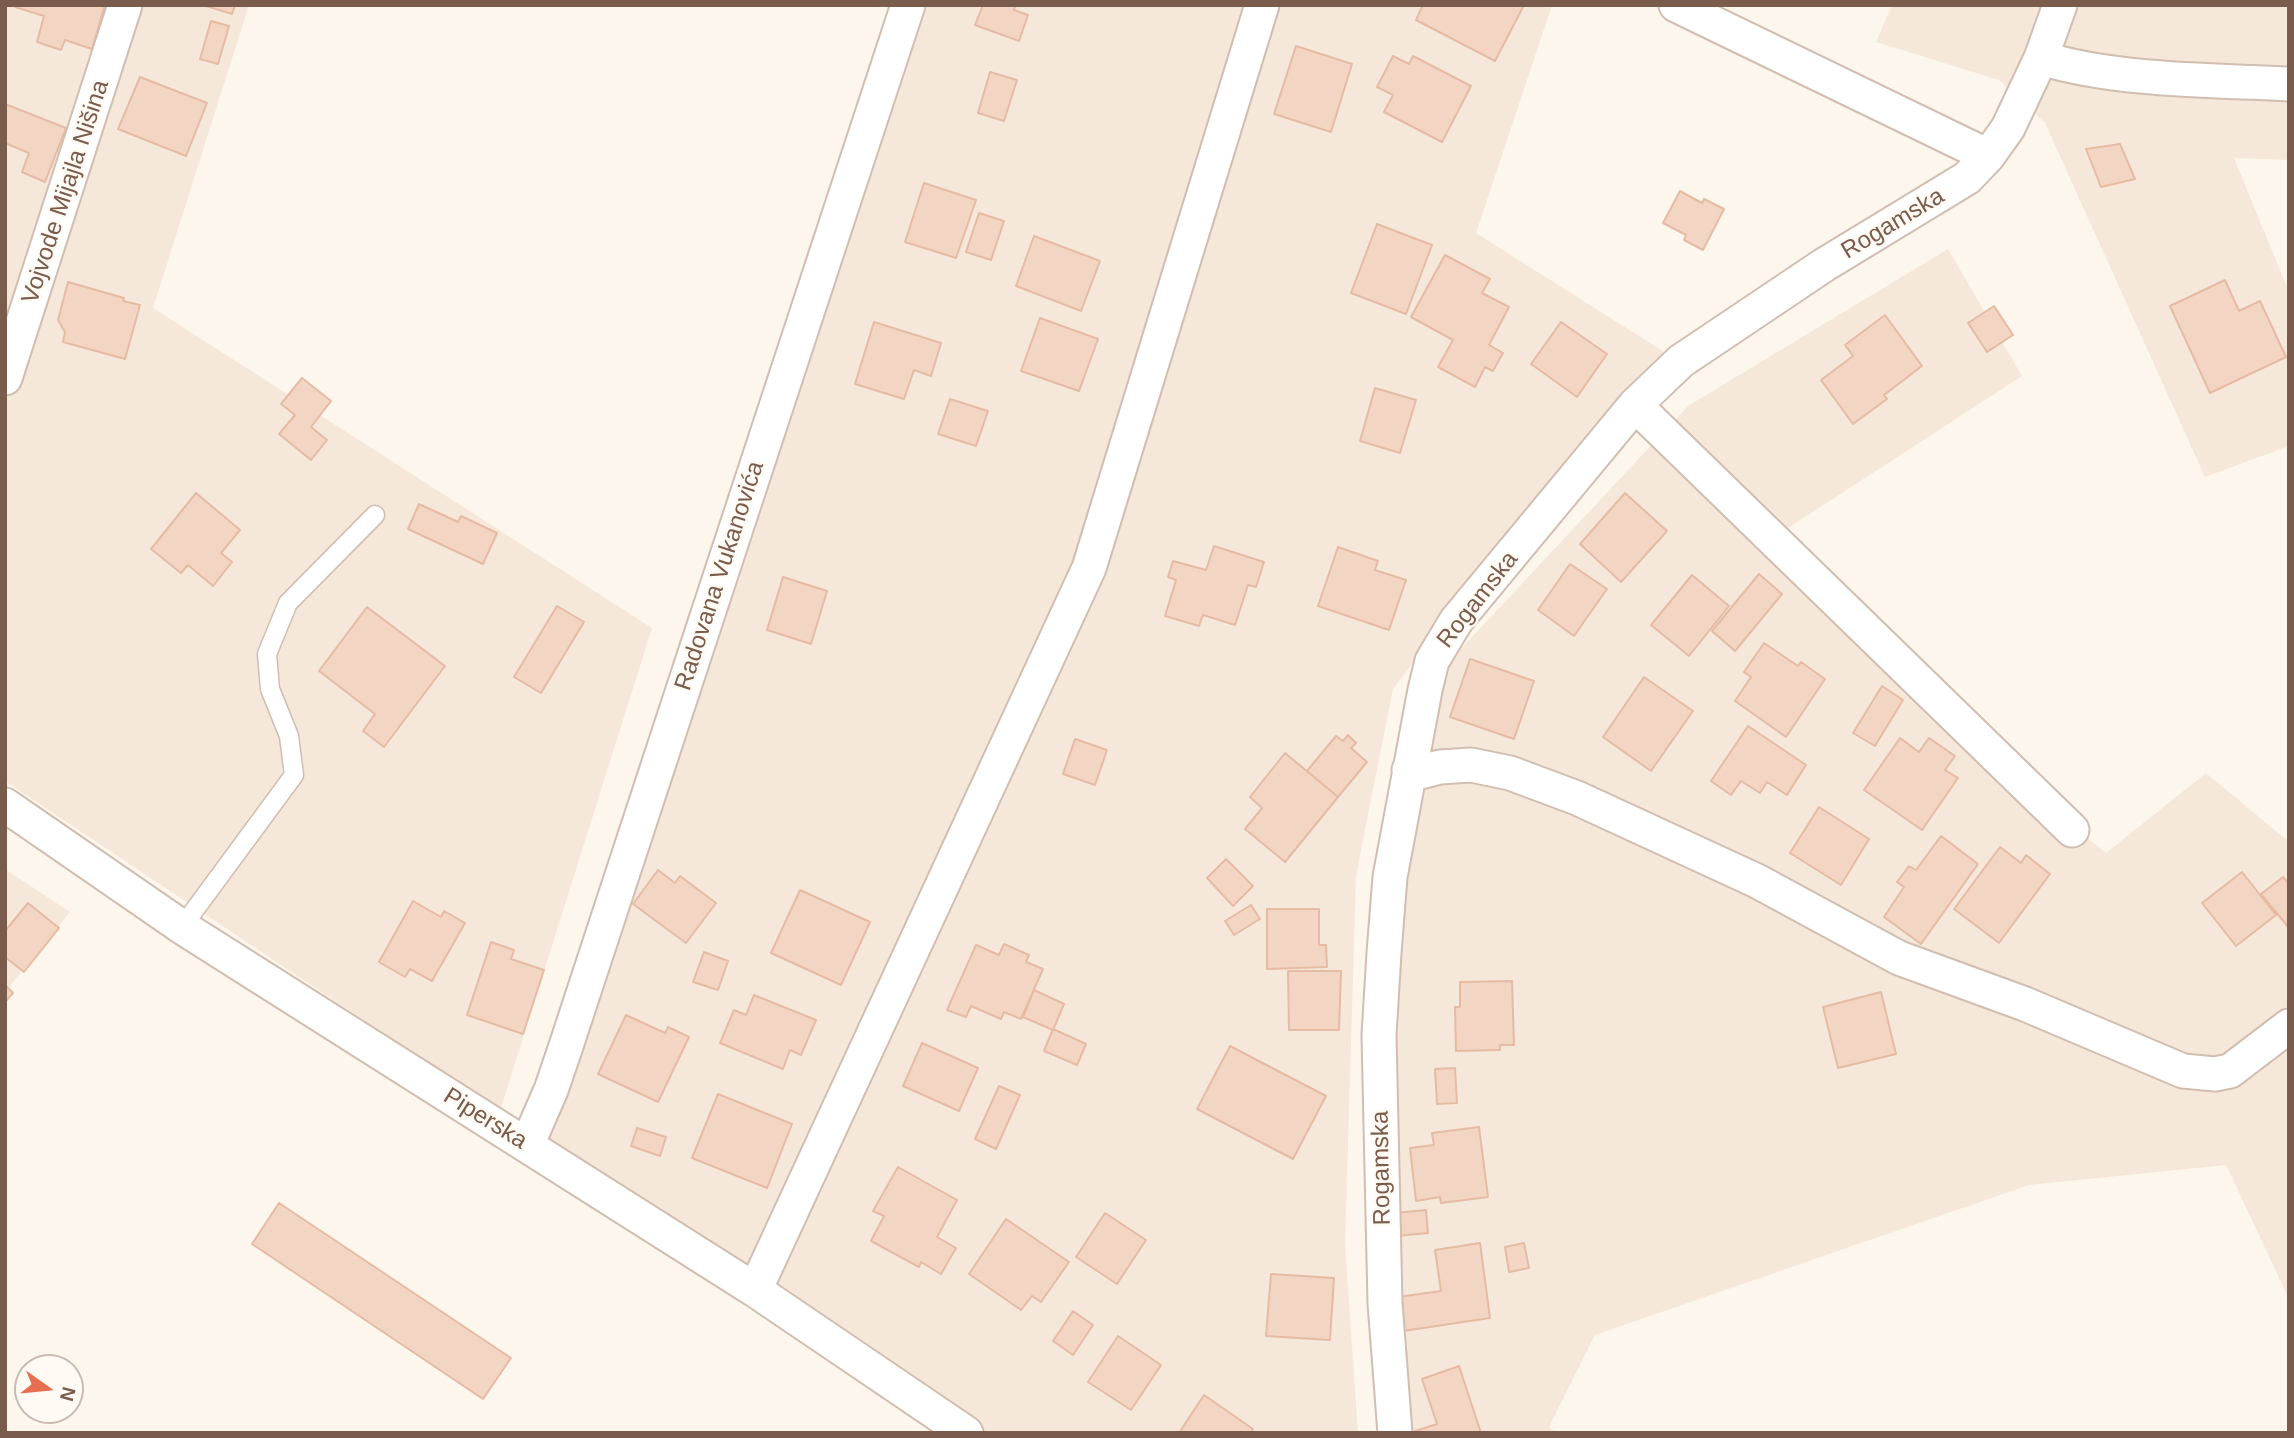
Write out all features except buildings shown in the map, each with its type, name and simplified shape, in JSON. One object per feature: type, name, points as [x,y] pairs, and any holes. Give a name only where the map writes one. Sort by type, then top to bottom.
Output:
[{"type":"street","name":"Vojvode Mijajla Nišina","points":[[5,378],[125,5]]},
{"type":"street","name":"Radovana Vukanovića","points":[[527,1145],[565,1049],[908,5]]},
{"type":"street","points":[[755,1290],[1089,568],[1262,5]]},
{"type":"street","points":[[1676,5],[1988,156]]},
{"type":"street","name":"Rogamska","points":[[1395,1433],[1385,1303],[1379,1035],[1390,877],[1430,671],[1442,642],[1456,621],[1635,405],[1681,361],[1824,265],[1967,178],[1988,156],[2008,128],[2041,58],[2060,5]]},
{"type":"street","points":[[2041,58],[2074,68],[2112,73],[2289,84]]},
{"type":"street","points":[[1635,405],[2072,830]]},
{"type":"street","points":[[1409,770],[1420,772],[1440,767],[1471,765],[1510,773],[1577,798],[1756,881],[1899,958],[2025,1004],[2183,1071],[2215,1074],[2230,1071],[2289,1026]]},
{"type":"street","name":"Piperska","points":[[5,804],[182,927],[755,1290],[966,1433]]},
{"type":"lane","points":[[182,927],[293,775],[289,736],[270,689],[267,654],[288,603],[374,515]]},
{"type":"shaded area","points":[[5,5],[249,5],[153,308],[652,628],[500,1111],[5,781]]},
{"type":"shaded area","points":[[921,5],[1552,5],[1476,233],[1669,355],[1516,530],[1393,689],[1356,876],[1345,1244],[1358,1433],[983,1433],[771,1289],[538,1140]]},
{"type":"shaded area","points":[[1892,5],[2289,5],[2289,160],[2234,158],[2289,292],[2289,446],[2205,477],[2045,123],[1999,80],[1876,42]]},
{"type":"shaded area","points":[[1948,249],[2022,376],[1782,532],[1959,735],[2106,853],[2206,773],[2289,842],[2289,1299],[2226,1165],[2029,1185],[1595,1335],[1549,1427],[1556,1433],[1380,1433],[1377,1413],[1387,924],[1428,684],[1688,406]]},
{"type":"shaded area","points":[[5,869],[70,912],[5,992]]}]
